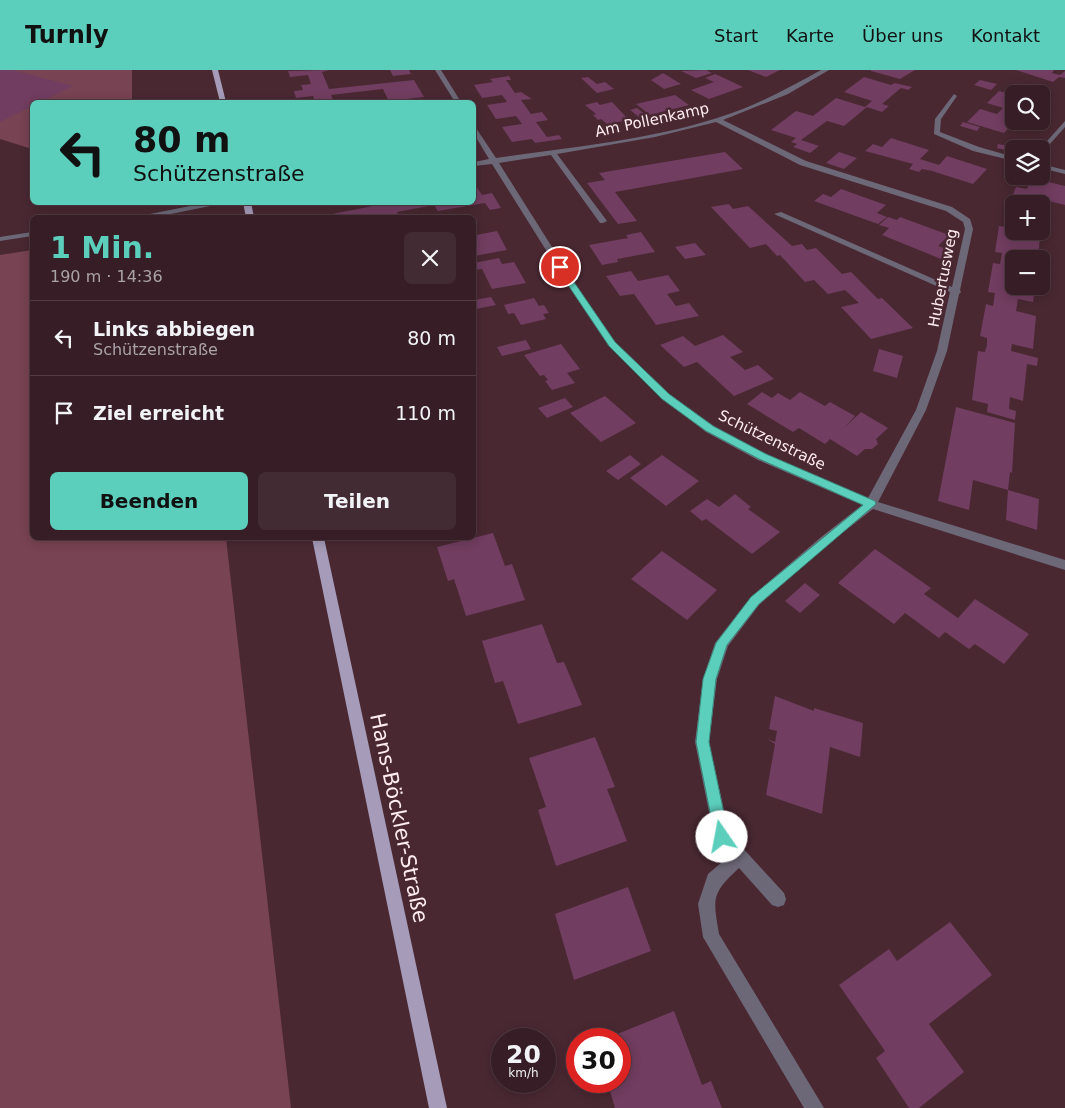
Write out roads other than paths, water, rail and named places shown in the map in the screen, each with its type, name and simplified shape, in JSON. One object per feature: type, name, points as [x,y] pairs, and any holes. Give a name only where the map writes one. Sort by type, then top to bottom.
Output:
[{"type":"main road","points":[[215,70],[222,100]]},
{"type":"main road","name":"Hans-Böckler-Straße","points":[[318,540],[438,1108]]},
{"type":"street","points":[[438,70],[457,100]]},
{"type":"street","name":"Am Pollenkamp","points":[[476,164],[624,143],[718,120],[805,83],[826,70]]},
{"type":"street","points":[[954,96],[938,119],[936,133],[976,149],[1005,157]]},
{"type":"street","name":"Hubertusweg","points":[[718,120],[802,163],[949,209],[967,221],[969,229],[957,292],[942,351],[921,410],[871,504]]},
{"type":"street","points":[[1050,141],[1065,123]]},
{"type":"street","name":"Schützenstraße","points":[[476,132],[612,344],[665,396],[710,429],[762,457],[871,504],[1065,565]]},
{"type":"street","points":[[552,152],[603,221]]},
{"type":"street","points":[[1050,168],[1065,172]]},
{"type":"street","points":[[151,215],[209,205]]},
{"type":"street","points":[[778,214],[957,292]]},
{"type":"street","points":[[0,239],[30,234]]},
{"type":"street","points":[[778,899],[722,837],[702,742],[710,679],[722,643],[755,601],[824,541],[871,504]]},
{"type":"street","points":[[740,856],[714,880],[706,904],[711,937],[815,1108]]}]
